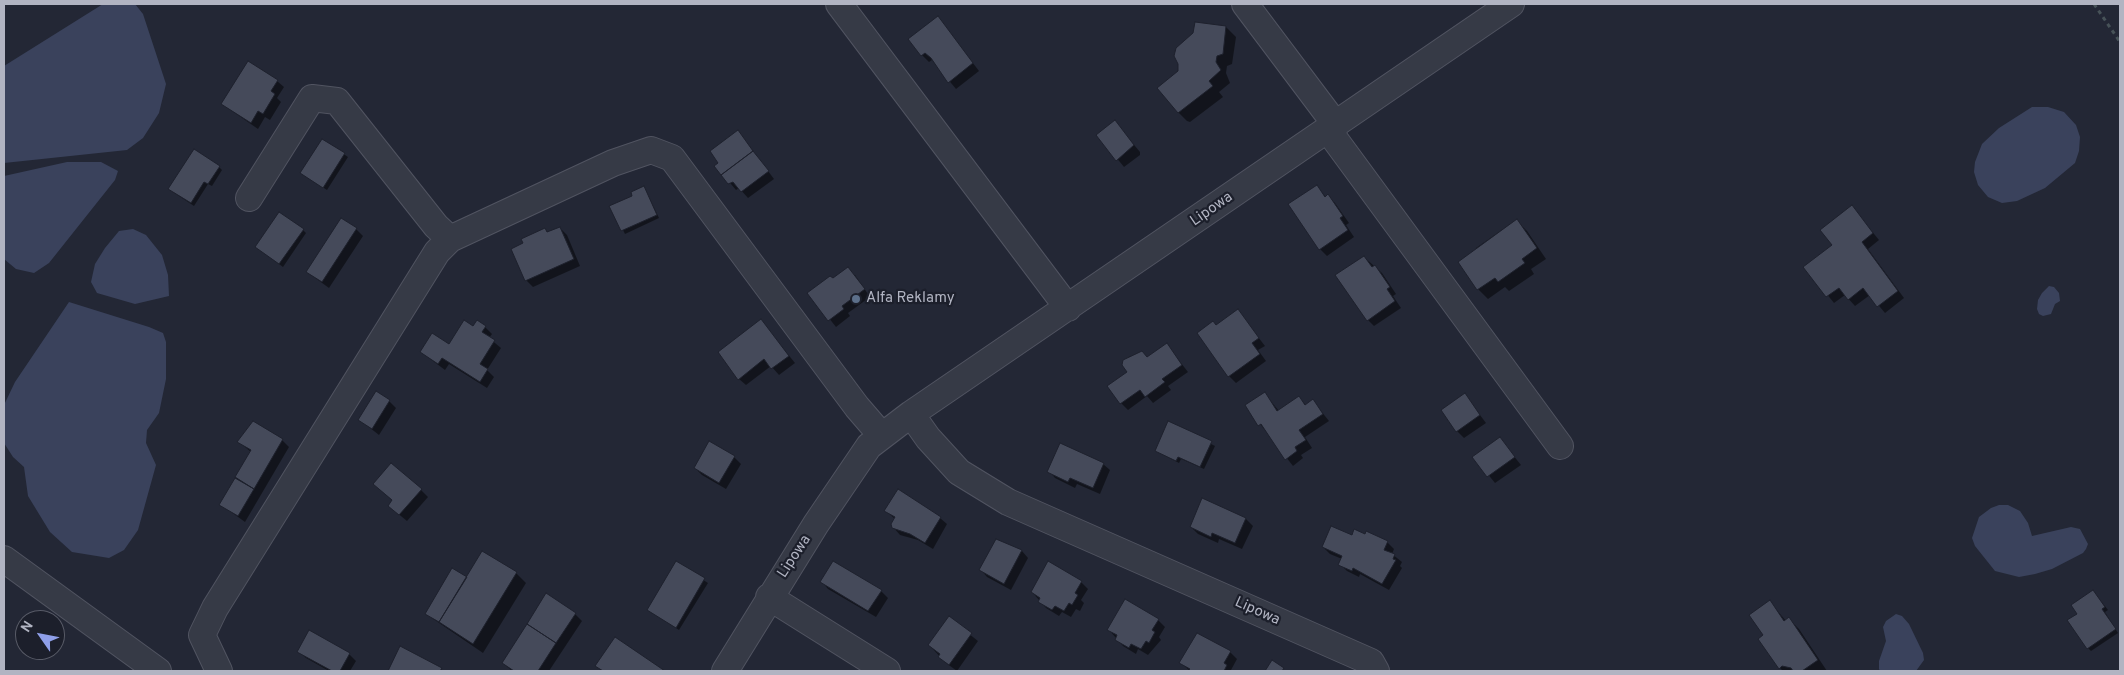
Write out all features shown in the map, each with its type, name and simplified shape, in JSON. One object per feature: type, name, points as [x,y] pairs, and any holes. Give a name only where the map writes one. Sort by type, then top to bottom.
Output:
[{"type":"street","points":[[839,4],[1068,308]]},
{"type":"street","points":[[1245,4],[1560,446]]},
{"type":"street","name":"Lipowa","points":[[725,671],[769,598],[869,446],[911,414],[1511,4]]},
{"type":"street","points":[[249,198],[312,98],[337,101],[436,226],[450,239]]},
{"type":"street","points":[[219,671],[202,635],[215,608],[437,252],[450,239],[613,163],[651,150],[672,158],[857,407],[882,436]]},
{"type":"street","name":"Lipowa","points":[[911,414],[928,438],[959,472],[1008,502],[1371,662],[1376,671]]},
{"type":"street","points":[[4,559],[158,671]]},
{"type":"street","points":[[769,598],[887,671]]},
{"type":"path","points":[[2094,4],[2120,42]]},
{"type":"water","points":[[103,4],[135,4],[143,14],[166,84],[159,113],[143,138],[127,150],[4,163],[4,66]]},
{"type":"water","points":[[2032,107],[2048,107],[2064,112],[2076,125],[2080,137],[2079,151],[2075,163],[2045,188],[2017,201],[2002,203],[1988,197],[1978,185],[1974,172],[1975,162],[1982,144],[1999,128]]},
{"type":"water","points":[[67,162],[101,162],[118,171],[115,180],[49,263],[34,273],[16,269],[4,259],[4,176]]},
{"type":"water","points":[[133,229],[146,235],[162,255],[168,275],[169,296],[135,304],[97,293],[91,282],[95,264],[105,248],[119,231]]},
{"type":"water","points":[[2049,286],[2054,287],[2059,293],[2060,301],[2055,304],[2051,314],[2043,316],[2039,314],[2037,309],[2038,300]]},
{"type":"water","points":[[69,302],[149,327],[163,333],[166,342],[166,379],[159,413],[147,430],[146,443],[156,465],[138,530],[124,550],[109,558],[72,552],[50,532],[28,496],[24,467],[13,457],[4,443],[4,405],[15,382]]},
{"type":"water","points":[[1999,505],[2008,505],[2020,511],[2028,523],[2032,536],[2071,527],[2080,529],[2088,544],[2086,549],[2083,553],[2052,569],[2035,574],[2019,577],[1995,571],[1975,546],[1972,538],[1979,517],[1991,508]]},
{"type":"water","points":[[1896,614],[1902,616],[1909,624],[1923,653],[1924,660],[1916,671],[1880,671],[1879,669],[1879,661],[1886,641],[1883,627],[1886,621]]},
{"type":"building","points":[[938,16],[973,63],[948,83],[931,58],[925,53],[921,56],[908,39]]},
{"type":"building","points":[[1195,22],[1226,26],[1223,54],[1217,56],[1216,62],[1221,70],[1209,81],[1213,86],[1178,113],[1157,88],[1178,71],[1178,64],[1174,56],[1176,48],[1193,33]]},
{"type":"building","points":[[248,61],[278,80],[271,91],[275,94],[263,114],[258,111],[251,123],[221,104]]},
{"type":"building","points":[[1115,120],[1134,145],[1116,161],[1096,135]]},
{"type":"building","points":[[738,130],[753,151],[721,175],[714,166],[718,163],[710,151]]},
{"type":"building","points":[[322,139],[345,153],[323,188],[300,173]]},
{"type":"building","points":[[194,149],[220,166],[208,184],[204,182],[191,203],[168,189]]},
{"type":"building","points":[[753,151],[769,171],[741,192],[733,182],[728,184],[721,175]]},
{"type":"building","points":[[1317,185],[1325,197],[1328,194],[1343,216],[1340,218],[1348,230],[1319,250],[1288,204]]},
{"type":"building","points":[[644,186],[657,215],[621,231],[609,206],[632,196],[631,192]]},
{"type":"building","points":[[1852,205],[1873,233],[1862,242],[1898,291],[1877,307],[1863,288],[1848,300],[1839,288],[1826,297],[1803,267],[1832,245],[1820,230]]},
{"type":"building","points":[[279,212],[304,229],[279,264],[255,247]]},
{"type":"building","points":[[341,218],[357,228],[322,282],[306,272]]},
{"type":"building","points":[[1517,219],[1537,248],[1522,259],[1525,263],[1498,282],[1495,278],[1477,290],[1458,262]]},
{"type":"building","points":[[560,227],[574,259],[525,281],[511,249],[523,243],[521,239],[545,228],[547,232]]},
{"type":"building","points":[[1364,256],[1372,267],[1375,265],[1390,287],[1387,289],[1395,301],[1367,321],[1335,275]]},
{"type":"building","points":[[848,267],[865,289],[842,306],[844,309],[828,321],[807,293],[830,276],[833,278]]},
{"type":"building","points":[[1238,309],[1259,338],[1252,343],[1260,354],[1228,377],[1197,333],[1213,321],[1216,325]]},
{"type":"building","points":[[761,319],[789,356],[771,369],[764,359],[738,380],[718,352]]},
{"type":"building","points":[[464,320],[473,326],[477,320],[486,326],[482,332],[495,340],[480,364],[488,369],[480,382],[442,358],[438,364],[420,352],[432,333],[449,344]]},
{"type":"building","points":[[1167,343],[1182,365],[1162,379],[1165,382],[1145,397],[1140,390],[1120,404],[1107,386],[1127,372],[1122,365],[1123,360],[1142,351],[1147,357]]},
{"type":"building","points":[[376,391],[390,400],[372,429],[358,420]]},
{"type":"building","points":[[1265,392],[1277,411],[1299,396],[1305,405],[1313,399],[1323,414],[1299,430],[1306,440],[1295,447],[1297,451],[1285,460],[1261,424],[1258,426],[1245,405]]},
{"type":"building","points":[[1465,393],[1480,415],[1456,432],[1441,410]]},
{"type":"building","points":[[253,421],[283,439],[254,489],[235,477],[251,450],[237,442]]},
{"type":"building","points":[[1168,421],[1212,441],[1200,467],[1178,457],[1176,461],[1155,451]]},
{"type":"building","points":[[1500,437],[1515,457],[1487,477],[1472,457]]},
{"type":"building","points":[[709,441],[735,456],[719,483],[694,468]]},
{"type":"building","points":[[1060,443],[1104,463],[1093,488],[1070,478],[1068,482],[1047,472]]},
{"type":"building","points":[[391,463],[422,489],[399,515],[388,506],[392,500],[373,484]]},
{"type":"building","points":[[235,478],[254,489],[238,516],[219,505]]},
{"type":"building","points":[[898,489],[941,517],[925,543],[910,534],[892,528],[891,524],[895,517],[884,511]]},
{"type":"building","points":[[1202,498],[1246,518],[1235,543],[1212,533],[1211,537],[1190,527]]},
{"type":"building","points":[[1331,526],[1352,535],[1354,529],[1365,534],[1366,531],[1388,541],[1384,550],[1395,554],[1393,559],[1396,560],[1382,584],[1353,568],[1352,571],[1338,565],[1342,556],[1322,547]]},
{"type":"building","points":[[996,539],[1022,550],[1004,584],[979,570]]},
{"type":"building","points":[[482,551],[517,572],[473,644],[439,622]]},
{"type":"building","points":[[676,561],[705,578],[676,628],[647,610]]},
{"type":"building","points":[[833,561],[882,590],[868,611],[820,582]]},
{"type":"building","points":[[1048,561],[1082,581],[1075,593],[1078,595],[1072,605],[1069,603],[1064,611],[1055,606],[1052,610],[1038,602],[1040,598],[1031,592]]},
{"type":"building","points":[[452,568],[467,577],[439,622],[425,614]]},
{"type":"building","points":[[2093,590],[2105,607],[2102,609],[2116,629],[2087,649],[2067,620],[2077,614],[2071,605]]},
{"type":"building","points":[[546,593],[576,613],[556,643],[527,624]]},
{"type":"building","points":[[1125,599],[1159,619],[1152,630],[1155,632],[1149,643],[1146,641],[1141,649],[1131,644],[1129,648],[1115,640],[1117,635],[1107,630]]},
{"type":"building","points":[[1770,600],[1784,621],[1789,617],[1818,660],[1802,671],[1793,671],[1791,668],[1782,666],[1779,669],[1758,639],[1763,635],[1749,615]]},
{"type":"building","points":[[949,616],[972,633],[949,665],[938,657],[940,654],[928,645]]},
{"type":"building","points":[[527,624],[556,643],[538,671],[514,671],[502,663]]},
{"type":"building","points":[[309,630],[350,653],[340,671],[332,671],[297,652]]},
{"type":"building","points":[[1197,633],[1231,651],[1224,663],[1227,665],[1224,671],[1188,671],[1190,669],[1179,663]]},
{"type":"building","points":[[615,637],[665,671],[603,671],[595,666]]},
{"type":"building","points":[[400,646],[442,668],[440,671],[388,671]]},
{"type":"building","points":[[1272,660],[1284,668],[1282,671],[1265,671]]},
{"type":"place","name":"Alfa Reklamy","points":[[856,299]]}]
